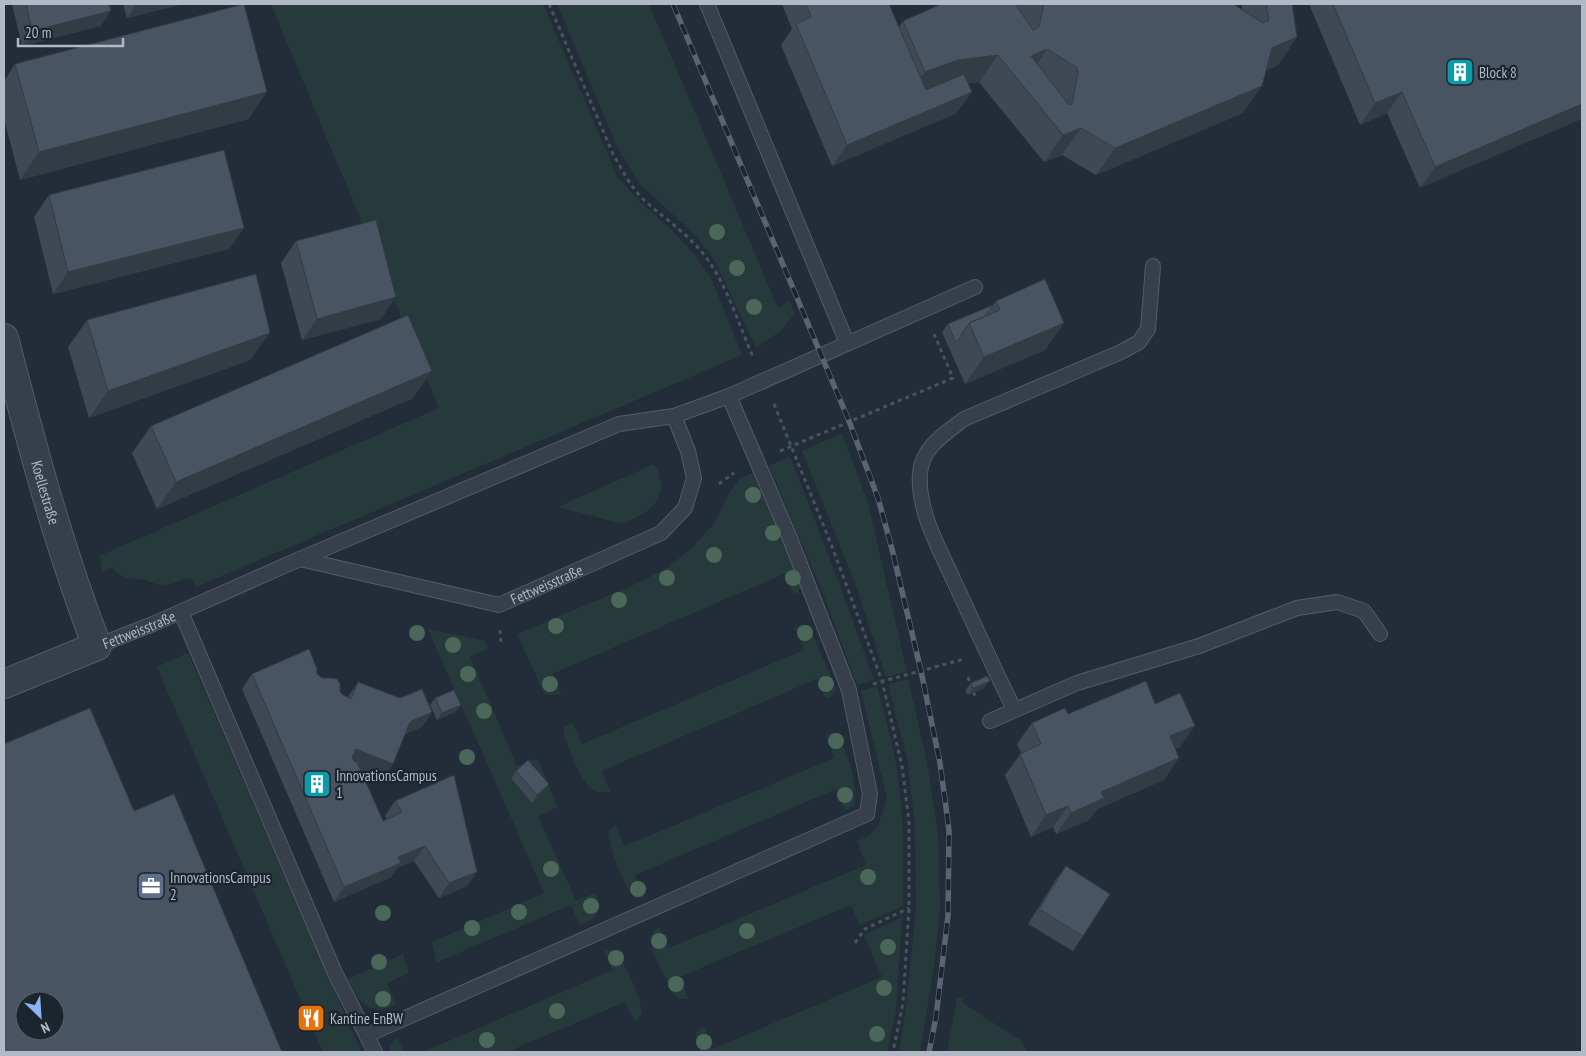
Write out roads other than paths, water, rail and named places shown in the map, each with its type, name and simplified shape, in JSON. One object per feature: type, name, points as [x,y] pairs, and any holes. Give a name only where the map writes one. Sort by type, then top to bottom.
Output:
[{"type":"street","name":"Koellestraße","points":[[4,338],[41,477],[74,587],[96,646]]},
{"type":"street","name":"Fettweisstraße","points":[[4,684],[96,646]]},
{"type":"lane","points":[[707,4],[848,343]]},
{"type":"lane","points":[[1014,709],[931,530],[922,501],[920,472],[926,452],[942,436],[964,419],[1121,352],[1139,342],[1148,329],[1153,266]]},
{"type":"lane","name":"Fettweisstraße","points":[[96,646],[181,612],[300,559],[619,424],[674,416],[729,396],[975,287]]},
{"type":"lane","points":[[366,1035],[867,814],[870,794],[848,690],[814,600],[729,396]]},
{"type":"lane","name":"Fettweisstraße","points":[[300,559],[499,605],[661,533],[685,508],[694,478],[688,451],[674,416]]},
{"type":"lane","points":[[990,721],[1077,683],[1199,646],[1297,608],[1337,602],[1364,611],[1380,634]]},
{"type":"lane","points":[[181,612],[335,973],[374,1052]]},
{"type":"railway","points":[[673,4],[849,421],[878,498],[892,549],[921,671],[940,763],[949,830],[948,916],[936,1017],[929,1052]]},
{"type":"place","name":"Block 8","points":[[1460,72]]},
{"type":"place","name":"InnovationsCampus 1","points":[[317,784]]},
{"type":"place","name":"InnovationsCampus 2","points":[[151,886]]},
{"type":"place","name":"Kantine EnBW","points":[[311,1018]]}]
